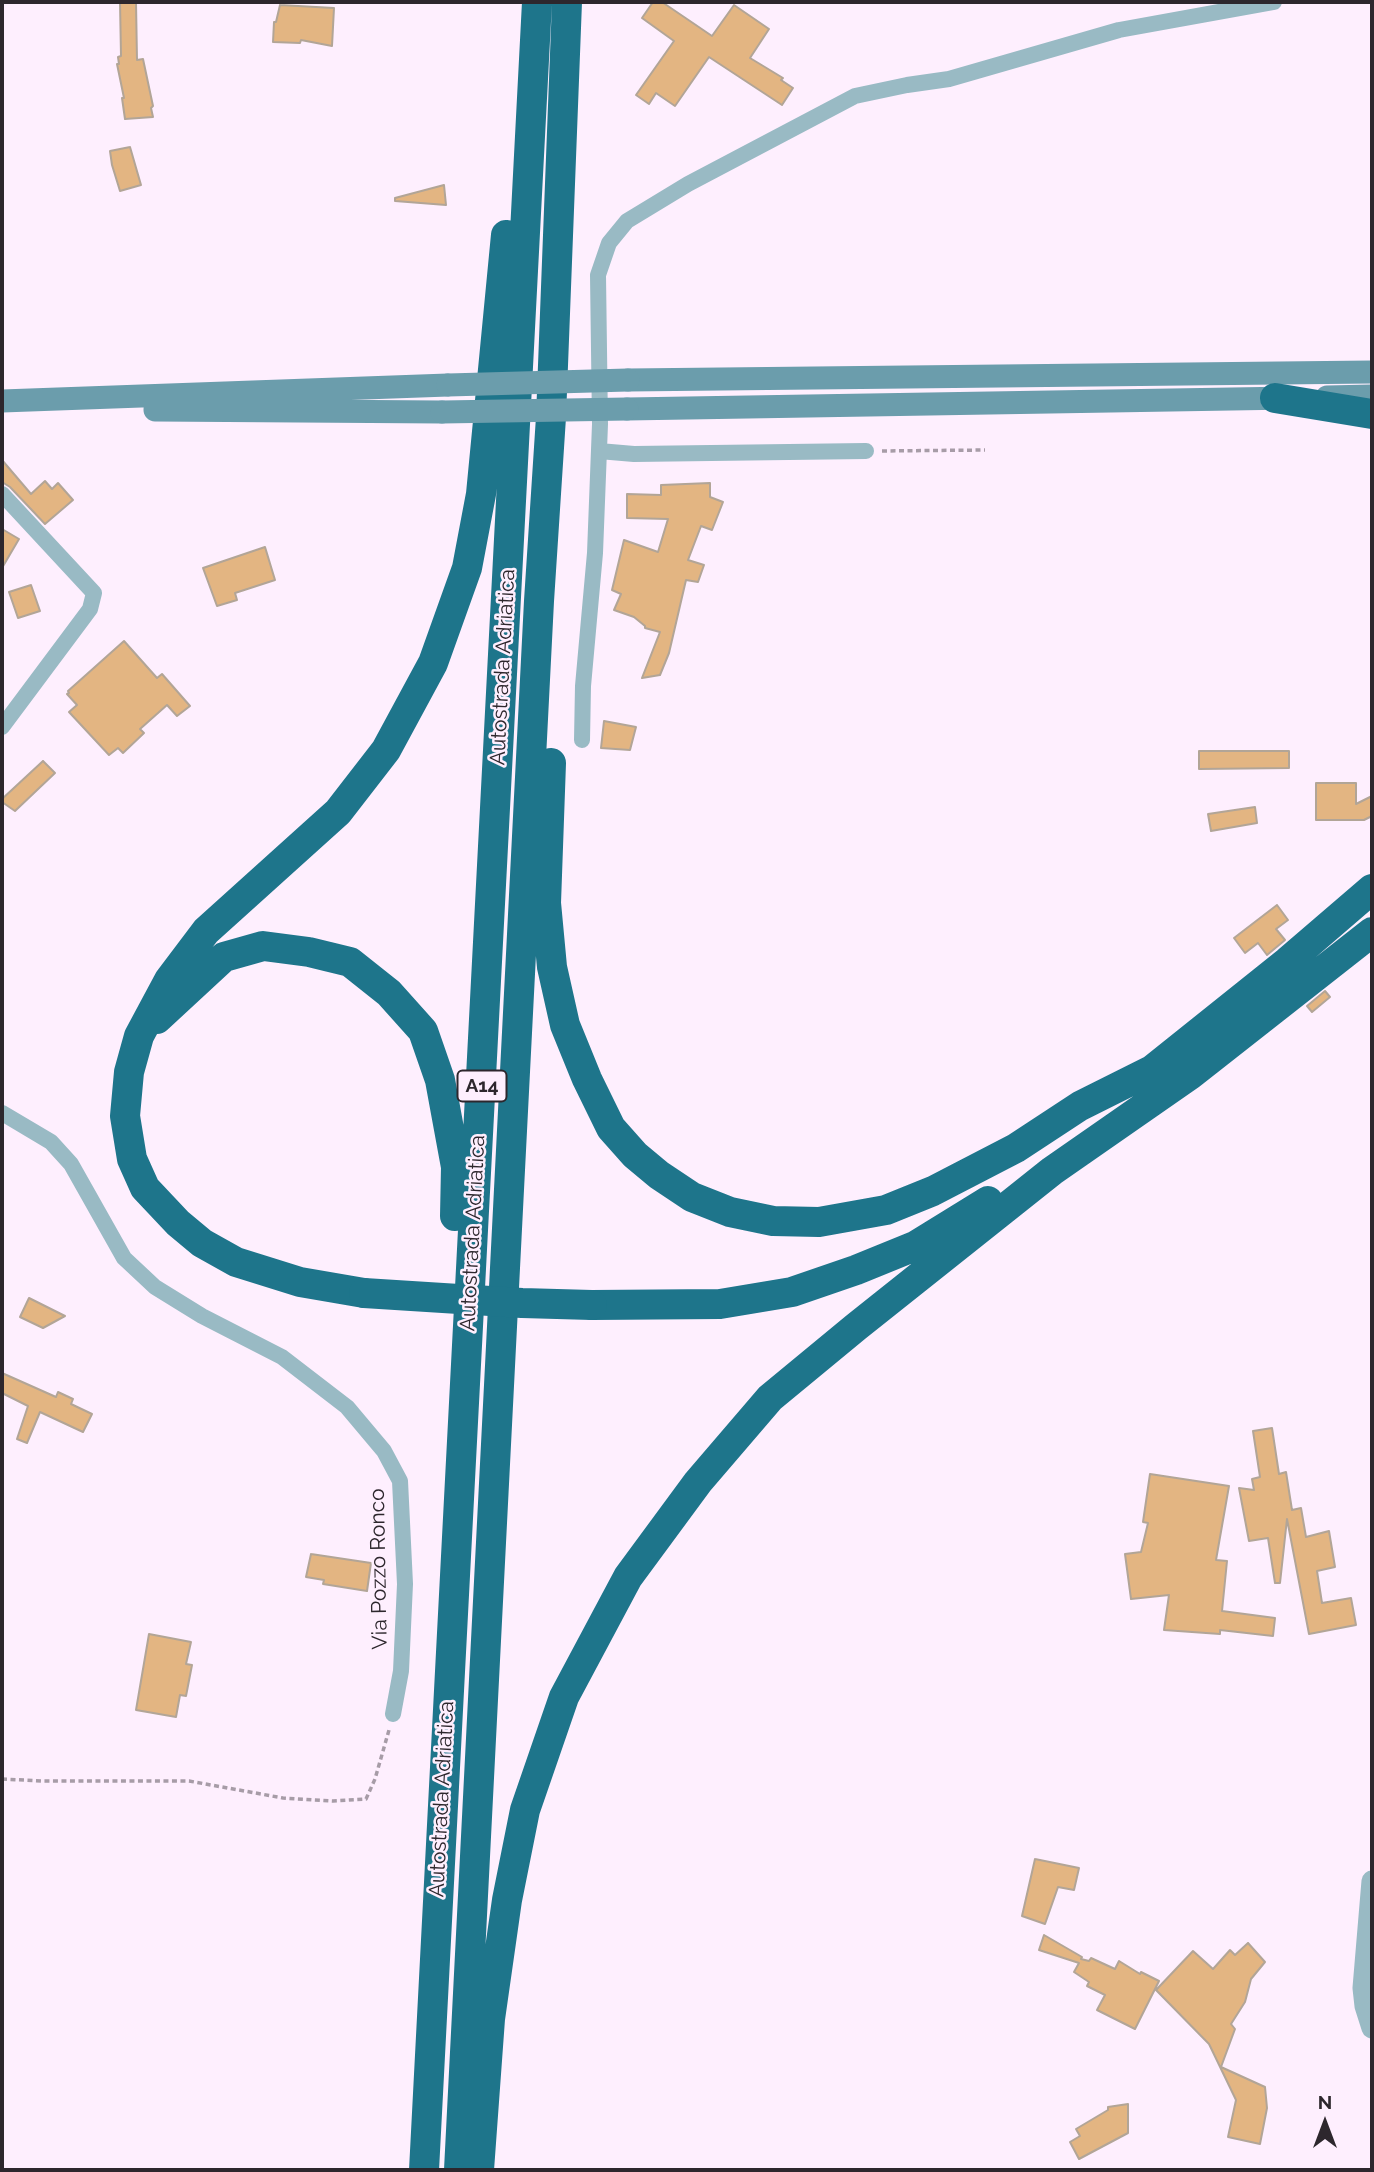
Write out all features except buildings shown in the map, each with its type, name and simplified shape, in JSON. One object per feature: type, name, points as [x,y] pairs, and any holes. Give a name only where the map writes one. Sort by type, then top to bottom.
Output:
[{"type":"highway","points":[[536,2],[516,132],[481,494],[467,568],[433,663],[386,750],[338,812],[206,931],[169,980],[139,1036],[129,1072],[125,1116],[132,1159],[145,1188],[177,1223],[202,1243],[236,1262],[300,1282],[365,1293],[523,1303],[720,1304],[792,1292],[915,1246],[1190,1075]]},
{"type":"highway","name":"Autostrada Adriatica","points":[[424,2170],[536,2]]},
{"type":"highway","name":"Autostrada Adriatica","points":[[459,2170],[539,601],[551,416],[567,2]]},
{"type":"highway","points":[[1275,398],[1372,414]]},
{"type":"highway","points":[[551,416],[556,622],[546,903],[552,967],[565,1025],[587,1079],[611,1128],[635,1155],[692,1197],[730,1212],[774,1221],[819,1222],[886,1210],[933,1191],[1016,1148],[1080,1106],[1152,1070]]},
{"type":"highway","points":[[1048,1161],[1152,1070],[1287,962],[1372,889]]},
{"type":"highway","points":[[479,2170],[490,2019],[507,1900],[525,1810],[564,1697],[628,1577],[698,1482],[770,1398],[1052,1171],[1190,1075],[1372,932]]},
{"type":"highway","points":[[139,1036],[225,957],[263,946],[309,952],[350,962],[389,993],[422,1031],[440,1080],[456,1167],[453,1592]]},
{"type":"main road","points":[[2,401],[628,380],[1372,372]]},
{"type":"main road","points":[[2,409],[442,412],[1372,396]]},
{"type":"street","points":[[582,740],[583,686],[595,553],[599,451],[598,275],[609,243],[627,221],[688,184],[855,96],[949,79],[1119,30],[1274,2]]},
{"type":"street","points":[[599,451],[634,454],[866,451]]},
{"type":"street","points":[[2,494],[94,593],[90,609],[2,727]]},
{"type":"street","name":"Via Pozzo Ronco","points":[[2,1113],[51,1142],[71,1164],[124,1258],[155,1287],[282,1357],[346,1407],[384,1451],[400,1480],[405,1584],[401,1671],[393,1714]]},
{"type":"street","points":[[1372,1881],[1363,1988],[1372,2028]]},
{"type":"path","points":[[866,451],[985,450]]},
{"type":"path","points":[[2,1779],[189,1782],[283,1798],[333,1801],[366,1799],[375,1779],[393,1714]]}]
